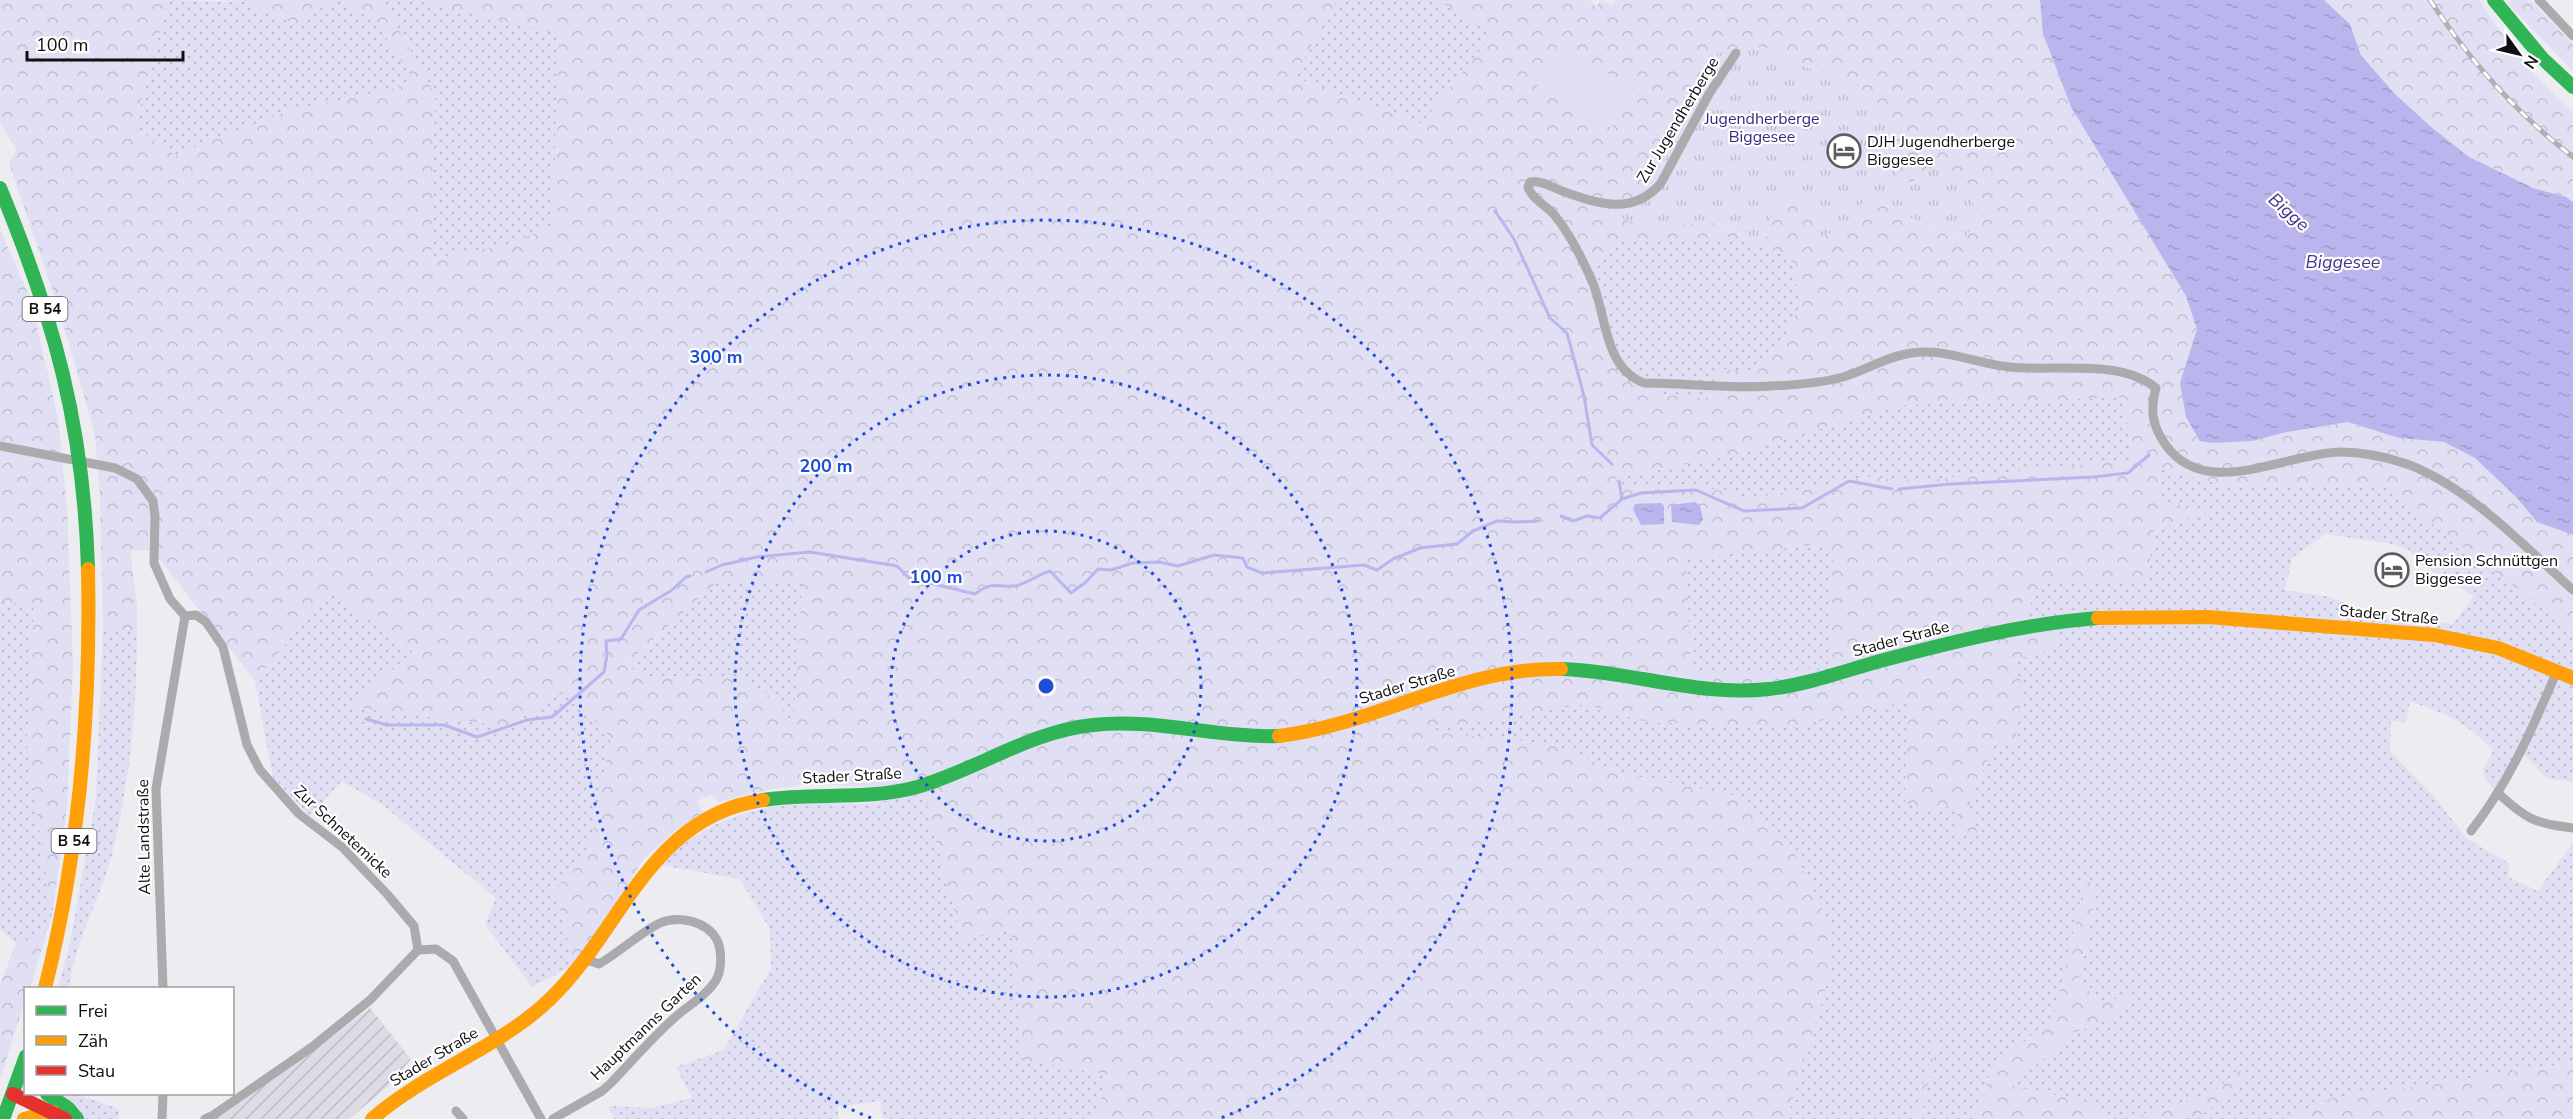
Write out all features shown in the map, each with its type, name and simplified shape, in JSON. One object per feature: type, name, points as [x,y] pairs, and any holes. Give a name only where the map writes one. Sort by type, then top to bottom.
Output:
[{"type":"street","points":[[2494,0],[2542,58],[2573,87]]},
{"type":"street","points":[[2539,0],[2573,36]]},
{"type":"street","name":"Zur Jugendherberge","points":[[1736,53],[1707,98],[1661,183],[1651,195],[1638,202],[1618,206],[1538,182],[1530,182],[1527,187],[1532,195],[1554,214],[1571,238],[1593,284],[1614,358],[1631,378],[1644,383],[1770,386],[1842,377],[1893,358],[1928,352],[1956,354],[2010,367],[2114,371],[2132,374],[2156,388],[2152,404],[2152,420],[2159,435],[2168,448],[2194,467],[2212,473],[2234,473],[2313,454],[2341,452],[2374,455],[2405,464],[2453,488],[2506,530],[2573,590]]},
{"type":"street","name":"B 54","points":[[0,188],[40,290],[60,362],[77,435],[87,530],[88,692],[79,808],[60,925],[45,987]]},
{"type":"street","points":[[0,446],[115,468],[137,479],[153,501],[154,563],[170,599],[185,616]]},
{"type":"street","name":"Zur Schnetemicke","points":[[185,616],[196,615],[206,622],[223,647],[248,745],[260,770],[299,814],[342,847],[387,894],[414,926],[418,950]]},
{"type":"street","name":"Stader Straße","points":[[372,1119],[385,1106],[411,1089],[524,1021],[561,988],[585,959],[651,864],[673,842],[713,815],[760,799],[797,795],[878,794],[922,787],[1034,740],[1087,726],[1130,723],[1231,736],[1286,735],[1322,728],[1483,680],[1543,669],[1595,671],[1709,690],[1773,688],[1966,639],[2024,627],[2082,619],[2141,615],[2271,620],[2440,636],[2505,651],[2573,678]]},
{"type":"street","name":"Alte Landstraße","points":[[163,987],[156,789],[185,616]]},
{"type":"street","points":[[2471,831],[2499,794],[2522,752],[2557,670]]},
{"type":"street","points":[[2499,794],[2514,808],[2538,823],[2573,828]]},
{"type":"street","name":"Hauptmanns Garten","points":[[553,1119],[603,1091],[671,1020],[717,979],[720,961],[717,941],[711,933],[699,924],[685,920],[662,922],[599,964],[585,959]]},
{"type":"street","points":[[205,1119],[312,1047],[370,1000],[418,950],[436,949],[453,961],[541,1119]]},
{"type":"street","points":[[3,1119],[22,1079]]},
{"type":"street","points":[[13,1094],[59,1115]]},
{"type":"street","points":[[48,1095],[68,1108],[77,1119]]},
{"type":"street","points":[[162,1119],[163,1095]]},
{"type":"street","points":[[456,1111],[463,1119]]},
{"type":"street","points":[[24,1119],[59,1115]]},
{"type":"shaded area","points":[[370,1008],[411,1059],[388,1086],[349,1119],[214,1119],[315,1050]]},
{"type":"green space","points":[[0,0],[168,0],[135,127],[175,155],[291,110],[416,84],[377,23],[341,0],[382,0],[435,94],[431,259],[511,244],[553,225],[559,34],[414,0],[1337,0],[1294,77],[1421,124],[1493,34],[1437,0],[1590,0],[1596,7],[1602,0],[1611,5],[1617,0],[2040,0],[2043,34],[2071,107],[2186,296],[2197,329],[2180,383],[2200,441],[2212,443],[2253,441],[2282,433],[2348,422],[2399,438],[2444,442],[2475,458],[2517,498],[2537,522],[2573,535],[2573,632],[2382,485],[2228,486],[2161,469],[2159,500],[2209,512],[2153,531],[2148,582],[2043,581],[2023,617],[2059,638],[2040,654],[2010,659],[2023,686],[2015,744],[1994,743],[1969,805],[1978,835],[1958,834],[1957,802],[1937,812],[1905,803],[1908,701],[1789,728],[1648,722],[1585,704],[1421,731],[1553,744],[1620,773],[1736,796],[1783,836],[1792,848],[1828,923],[1832,944],[1830,973],[1787,1119],[1094,1119],[1109,1075],[1023,1060],[1011,929],[962,941],[920,778],[887,786],[786,787],[719,802],[711,795],[697,801],[703,812],[676,830],[644,859],[574,965],[554,889],[588,856],[611,738],[566,690],[508,726],[349,707],[413,652],[329,591],[255,681],[153,551],[130,550],[137,605],[137,630],[103,629],[100,499],[95,434],[58,306],[9,163],[17,149],[0,124]],"holes":[[[1750,45],[1779,51],[1804,67],[1854,80],[1891,142],[1885,157],[1898,176],[1911,183],[1927,174],[1961,242],[1871,199],[1864,199],[1849,223],[1806,238],[1816,219],[1792,198],[1775,200],[1764,247],[1791,258],[1801,303],[1784,339],[1752,371],[1718,369],[1709,398],[1661,395],[1621,379],[1611,360],[1584,281],[1597,261],[1624,240],[1739,237],[1741,234],[1717,223],[1641,225],[1603,212],[1637,198],[1656,174],[1717,54]],[[2125,397],[2130,460],[1916,481],[1867,477],[1749,499],[1695,484],[1628,488],[1615,479],[1735,454],[1901,405]],[[1833,543],[1831,668],[1691,674],[1686,559]],[[715,584],[802,584],[794,725],[773,698],[740,677],[643,676],[626,664]]]},
{"type":"green space","points":[[168,0],[244,2],[297,25],[332,0],[341,0],[377,23],[416,84],[291,110],[175,155],[135,127]]},
{"type":"green space","points":[[222,0],[332,0],[297,25],[244,2]]},
{"type":"green space","points":[[382,0],[414,0],[559,33],[553,225],[511,244],[430,259],[435,94]]},
{"type":"green space","points":[[1337,0],[1437,0],[1494,34],[1422,124],[1293,77]]},
{"type":"green space","points":[[2324,0],[2479,0],[2522,59],[2573,112],[2573,202],[2566,197],[2533,188],[2469,157],[2430,126],[2394,93],[2361,54],[2350,24]]},
{"type":"green space","points":[[2512,0],[2532,2],[2573,44],[2573,71],[2507,3]]},
{"type":"green space","name":"Jugendherberge Biggesee","points":[[1750,45],[1780,51],[1804,67],[1854,80],[1876,103],[1888,124],[1891,142],[1885,157],[1898,176],[1911,183],[1943,160],[1948,163],[1981,216],[1962,242],[1871,199],[1865,199],[1849,223],[1812,243],[1805,238],[1816,219],[1792,198],[1775,200],[1764,247],[1739,237],[1741,233],[1717,223],[1641,225],[1603,212],[1637,198],[1656,174],[1717,54]]},
{"type":"green space","points":[[1558,47],[1633,87],[1611,128],[1536,88]]},
{"type":"green space","points":[[0,229],[31,301],[58,418],[67,508],[73,664],[67,807],[52,916],[27,743],[34,604],[0,602]]},
{"type":"green space","points":[[1739,237],[1791,258],[1801,303],[1784,339],[1752,371],[1718,369],[1709,398],[1661,395],[1621,379],[1611,360],[1584,281],[1597,261],[1624,240]]},
{"type":"green space","points":[[2125,397],[2131,460],[1916,481],[1867,477],[1749,499],[1695,484],[1628,488],[1615,479],[1735,454],[1901,405]]},
{"type":"green space","points":[[2160,469],[2228,486],[2382,485],[2573,632],[2573,782],[2546,778],[2522,752],[2499,794],[2486,780],[2483,770],[2493,751],[2465,726],[2435,710],[2410,701],[2406,723],[2391,720],[2390,751],[2438,801],[2466,838],[2510,864],[2508,877],[2538,891],[2573,842],[2573,1063],[2332,1098],[2283,1119],[2179,1119],[2203,1114],[2245,1078],[2240,1070],[2210,1094],[2127,1119],[2106,1119],[2091,1103],[2011,1086],[2073,1033],[2124,1014],[2133,996],[2102,1002],[2078,982],[2097,892],[2086,877],[2054,1015],[1991,1072],[1974,1119],[1920,1119],[1940,1027],[1913,1119],[1787,1119],[1830,973],[1832,944],[1828,923],[1792,848],[1736,796],[1620,773],[1553,744],[1418,731],[1585,704],[1648,722],[1789,728],[1908,701],[1905,803],[1957,802],[1978,835],[1969,805],[1995,742],[2014,744],[2010,659],[2040,654],[2058,639],[2023,617],[2043,581],[2148,582],[2152,531],[2208,512],[2159,500]],"holes":[[[2326,534],[2392,544],[2409,550],[2421,564],[2474,596],[2453,624],[2365,616],[2365,612],[2330,597],[2285,590],[2292,558]]]},
{"type":"green space","points":[[1834,543],[1831,668],[1691,674],[1685,559]]},
{"type":"green space","points":[[715,584],[802,584],[794,726],[773,698],[740,677],[643,676],[626,665]]},
{"type":"green space","points":[[329,591],[414,652],[350,707],[508,726],[566,689],[611,738],[588,856],[554,889],[574,965],[532,987],[485,924],[496,898],[384,806],[342,781],[310,816],[273,777],[255,681]]},
{"type":"green space","points":[[0,602],[34,604],[27,743],[52,916],[47,932],[16,943],[0,929]]},
{"type":"green space","points":[[103,629],[137,630],[134,716],[128,773],[118,830],[106,874],[76,955],[69,987],[58,987],[70,943],[96,798]]},
{"type":"green space","points":[[924,793],[962,941],[1011,929],[1023,1059],[1109,1075],[1094,1119],[883,1119],[880,1101],[837,1107],[839,1119],[614,1119],[608,1106],[652,1108],[692,1098],[676,1067],[724,1050],[771,968],[770,929],[740,879],[660,865],[679,848],[717,824],[758,810],[803,804],[865,804]]},
{"type":"green space","points":[[2086,877],[2097,891],[2078,982],[2102,1002],[2134,995],[2124,1014],[2073,1033],[2012,1086],[2091,1103],[2106,1119],[1974,1119],[1991,1072],[2054,1015]]},
{"type":"green space","points":[[47,932],[30,987],[24,987],[24,1004],[0,1079],[0,985],[16,943]]},
{"type":"green space","points":[[1944,1013],[1920,1119],[1913,1119]]},
{"type":"green space","points":[[2573,1063],[2573,1119],[2283,1119],[2332,1098]]},
{"type":"green space","points":[[2240,1070],[2245,1078],[2203,1114],[2179,1119],[2127,1119],[2210,1094]]},
{"type":"green space","points":[[61,1095],[84,1095],[84,1097],[119,1109],[118,1119],[86,1119]]},
{"type":"water","name":"Biggesee","points":[[2040,0],[2324,0],[2350,24],[2361,55],[2394,93],[2430,126],[2469,157],[2533,188],[2566,197],[2573,202],[2573,535],[2537,522],[2517,498],[2475,458],[2444,442],[2399,438],[2348,422],[2282,433],[2253,441],[2212,443],[2200,441],[2186,417],[2180,383],[2197,329],[2186,296],[2071,107],[2043,34]]},
{"type":"water","points":[[1695,502],[1700,506],[1703,519],[1699,525],[1672,522],[1671,505]]},
{"type":"water","points":[[1661,503],[1664,506],[1664,524],[1641,525],[1633,509],[1635,504]]},
{"type":"waterway","points":[[1495,211],[1514,239],[1550,318],[1567,333],[1584,396],[1592,445],[1612,464]]},
{"type":"waterway","points":[[1899,489],[2128,473],[2149,455]]},
{"type":"waterway","points":[[1619,481],[1622,499]]},
{"type":"waterway","points":[[1561,516],[1573,521],[1587,516],[1600,518],[1622,499],[1641,493],[1696,490],[1744,511],[1802,508],[1849,481],[1892,489]]},
{"type":"waterway","points":[[706,572],[722,565],[757,557],[810,552],[897,566],[909,578],[975,594],[991,586],[1019,585],[1050,571],[1071,593],[1098,569],[1111,570],[1133,563],[1159,562],[1178,566],[1214,555],[1243,558],[1247,567],[1262,573],[1364,565],[1377,570],[1393,559],[1420,548],[1457,544],[1473,531],[1497,521],[1539,521]]},
{"type":"waterway","points":[[366,719],[387,725],[444,725],[477,737],[527,720],[552,717],[604,672],[607,655],[606,641],[621,639],[639,610],[690,576]]},
{"type":"railway","points":[[2430,0],[2461,44],[2513,104],[2573,157]]},
{"type":"traffic: fast","points":[[2494,0],[2542,58],[2573,87]]},
{"type":"traffic: fast","points":[[0,188],[36,282],[63,374],[80,468],[88,569]]},
{"type":"traffic: fast","points":[[1561,669],[1613,674],[1717,690],[1769,689],[1811,681],[1880,661],[1988,635],[2098,618]]},
{"type":"traffic: fast","points":[[763,800],[879,794],[917,787],[1048,735],[1093,725],[1140,724],[1232,734],[1279,736]]},
{"type":"traffic: fast","points":[[3,1119],[24,1061]]},
{"type":"traffic: fast","points":[[48,1095],[68,1108],[77,1119]]},
{"type":"traffic: slow","points":[[45,987],[67,884],[81,780],[87,675],[88,569]]},
{"type":"traffic: slow","points":[[2098,618],[2208,617],[2434,635],[2498,648],[2573,678]]},
{"type":"traffic: slow","points":[[1279,736],[1314,730],[1350,720],[1490,677],[1525,671],[1561,669]]},
{"type":"traffic: slow","points":[[372,1119],[416,1087],[508,1032],[549,1000],[574,972],[664,852],[692,828],[724,810],[763,800]]},
{"type":"traffic: slow","points":[[24,1119],[53,1112]]},
{"type":"traffic: jam","points":[[13,1094],[65,1119]]},
{"type":"place","name":"DJH Jugendherberge Biggesee","points":[[1844,151]]},
{"type":"place","name":"Pension Schnüttgen Biggesee","points":[[2392,570]]},
{"type":"water label","name":"Bigge","points":[[2289,212]]}]
